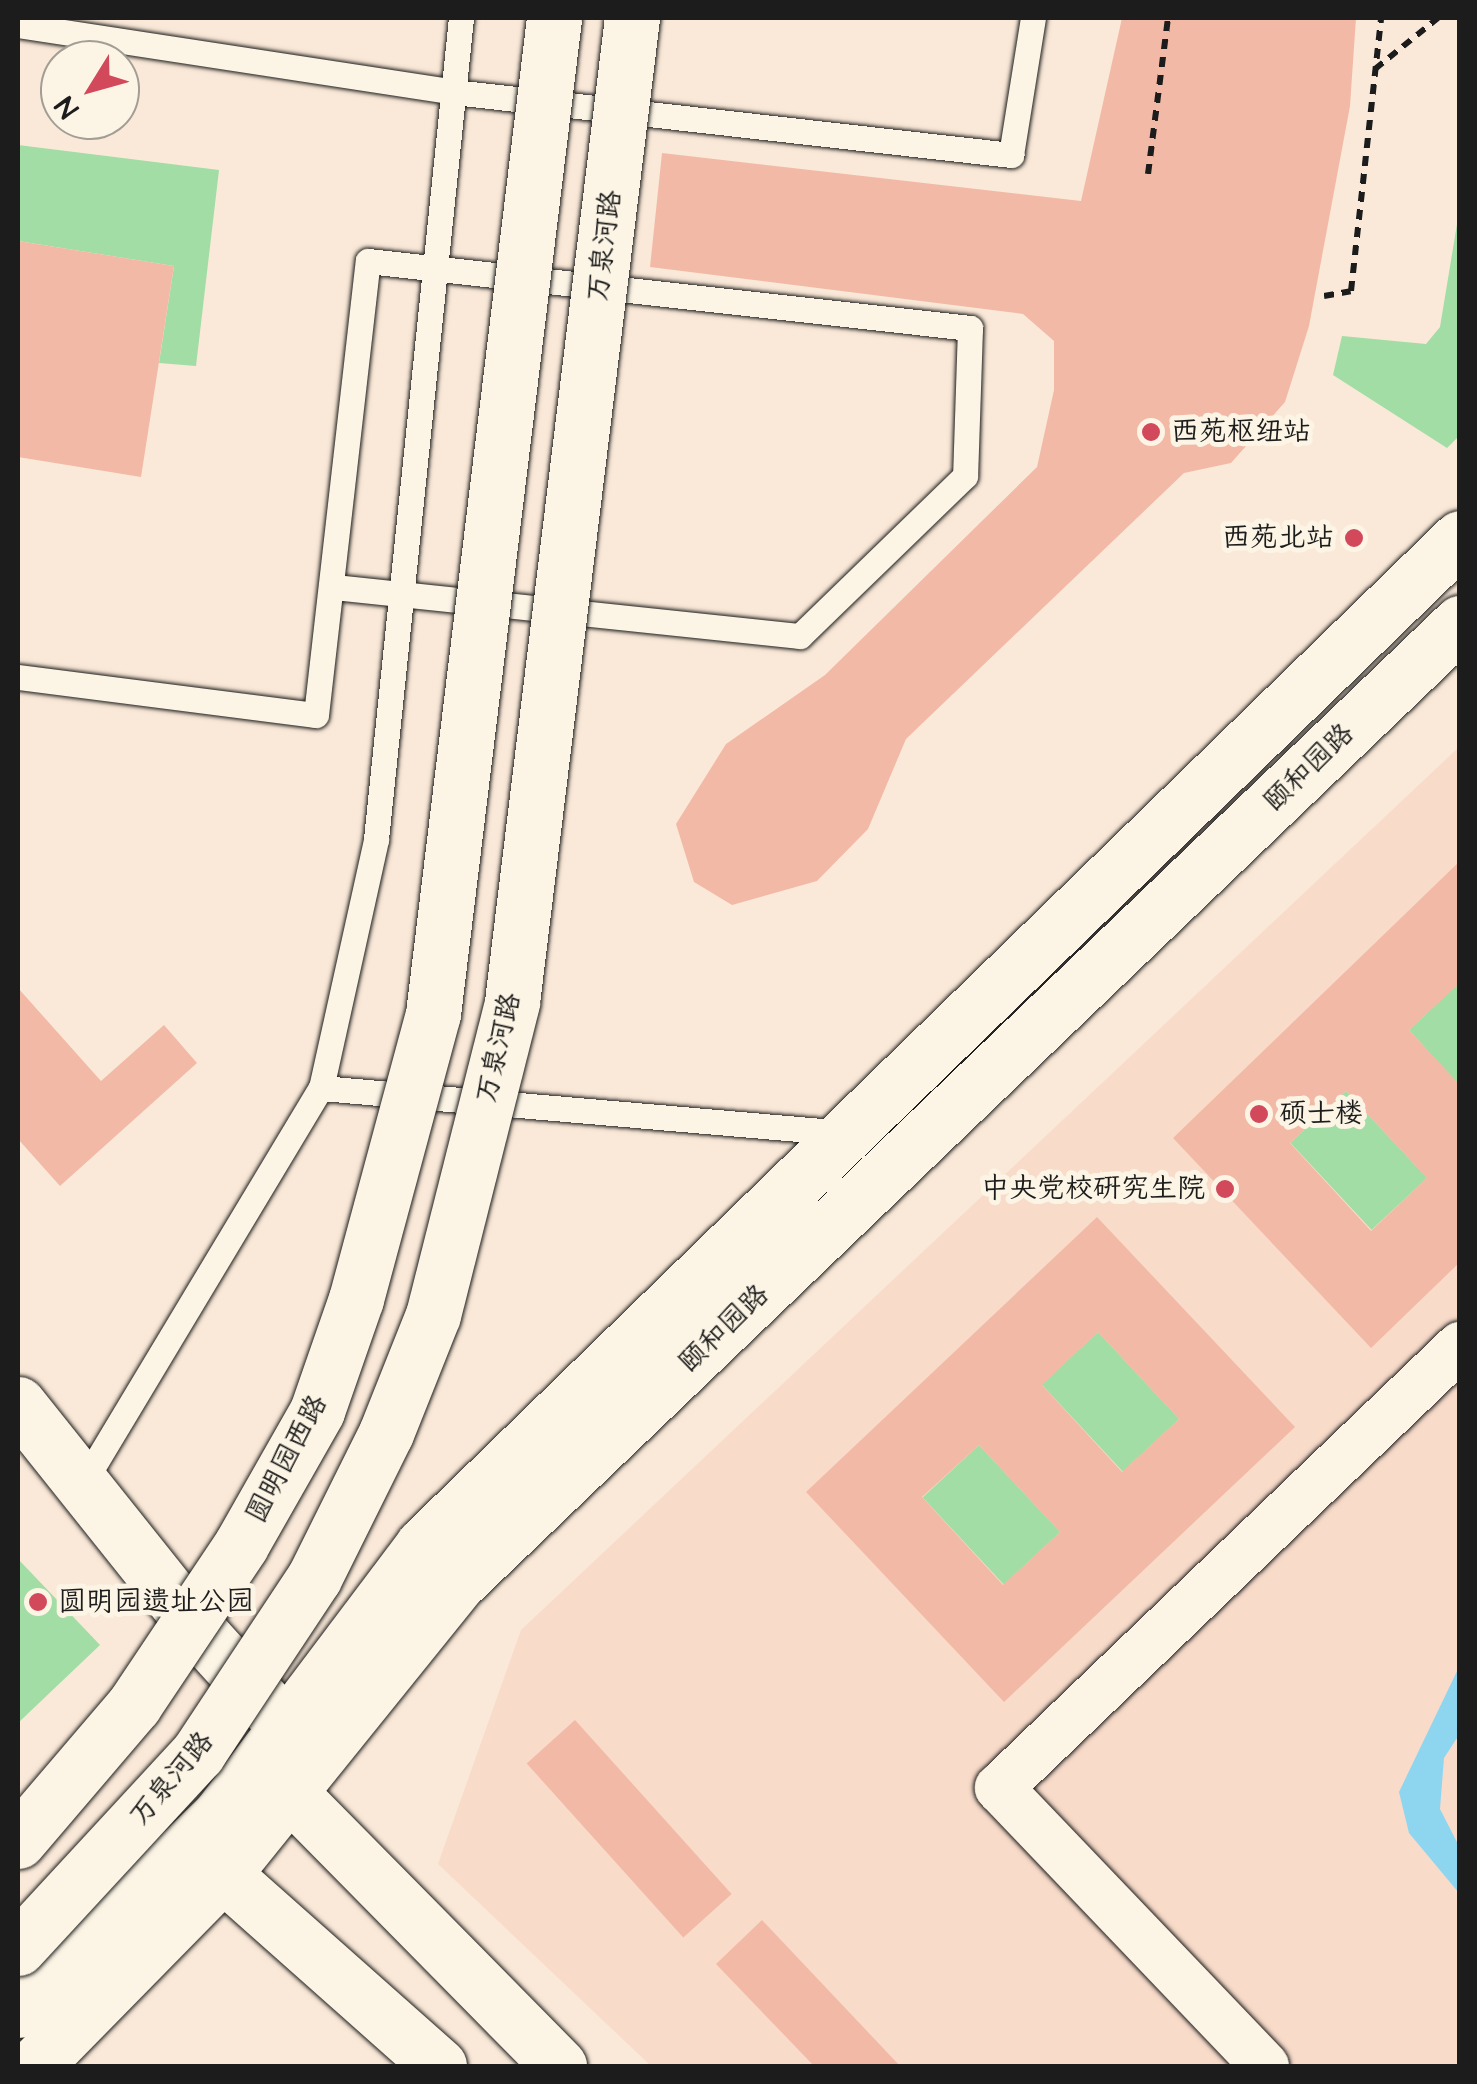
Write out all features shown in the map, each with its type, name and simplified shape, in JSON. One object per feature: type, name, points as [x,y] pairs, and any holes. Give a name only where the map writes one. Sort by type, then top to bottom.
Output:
[{"type":"main road","name":"圆明园西路","points":[[18,1842],[134,1706],[241,1545],[317,1411],[356,1300],[433,1014],[554,18]]},
{"type":"main road","name":"万泉河路","points":[[18,1948],[198,1752],[314,1578],[386,1433],[433,1315],[512,1002],[632,18]]},
{"type":"main road","name":"颐和园路","points":[[286,1727],[422,1545],[1460,538]]},
{"type":"main road","name":"颐和园路","points":[[223,1874],[458,1583],[1460,623]]},
{"type":"main road","points":[[18,1404],[82,1486],[286,1727],[291,1794],[560,2066]]},
{"type":"main road","points":[[34,2066],[223,1874],[286,1727]]},
{"type":"main road","points":[[18,2010],[219,1816],[286,1727]]},
{"type":"main road","points":[[223,1874],[439,2066]]},
{"type":"street","points":[[1265,2066],[999,1788],[1460,1346]]},
{"type":"lane","points":[[82,1486],[320,1088],[376,839],[462,18]]},
{"type":"lane","points":[[18,25],[454,92],[1011,155],[1033,18]]},
{"type":"lane","points":[[18,676],[316,715],[335,587],[368,261],[970,328],[965,476],[800,636],[335,587]]},
{"type":"lane","points":[[320,1088],[846,1133]]},
{"type":"path","points":[[1148,174],[1168,18]]},
{"type":"path","points":[[1324,296],[1350,291],[1381,18]]},
{"type":"path","points":[[1376,70],[1438,18]]},
{"type":"shaded area","name":"中央党校研究生院","points":[[1459,747],[1459,2066],[651,2066],[438,1864],[521,1630]]},
{"type":"green space","points":[[18,145],[219,170],[196,366],[159,363],[174,266],[18,241]]},
{"type":"green space","points":[[1459,212],[1459,436],[1447,448],[1333,375],[1342,336],[1426,344],[1440,327]]},
{"type":"green space","points":[[1459,983],[1459,1085],[1409,1030]]},
{"type":"green space","points":[[1346,1091],[1427,1178],[1372,1230],[1290,1143]]},
{"type":"green space","points":[[1098,1332],[1179,1419],[1123,1472],[1042,1385]]},
{"type":"green space","points":[[979,1445],[1060,1532],[1004,1585],[923,1498]]},
{"type":"green space","name":"圆明园遗址公园","points":[[18,1559],[100,1645],[18,1723]]},
{"type":"water","points":[[1459,1667],[1459,1735],[1444,1758],[1440,1809],[1459,1846],[1459,1893],[1409,1833],[1399,1792]]},
{"type":"building","name":"西苑枢纽站","points":[[1122,18],[1356,18],[1350,106],[1309,326],[1285,402],[1231,463],[1184,473],[906,739],[868,829],[817,881],[732,905],[694,882],[676,824],[726,744],[825,675],[1037,467],[1054,390],[1054,341],[1023,314],[650,267],[662,153],[1081,201]]},
{"type":"building","points":[[18,241],[174,266],[141,477],[18,457]]},
{"type":"building","name":"硕士楼","points":[[1460,861],[1460,983],[1409,1030],[1460,1085],[1460,1262],[1371,1348],[1173,1138]],"holes":[[[1346,1091],[1427,1178],[1371,1231],[1290,1143]]]},
{"type":"building","points":[[18,988],[101,1081],[164,1025],[197,1063],[60,1186],[18,1139]]},
{"type":"building","points":[[1097,1217],[1295,1427],[1004,1702],[806,1492]],"holes":[[[1098,1332],[1179,1419],[1122,1472],[1042,1385]],[[979,1445],[1060,1532],[1003,1585],[922,1497]]]},
{"type":"building","points":[[575,1720],[732,1894],[683,1937],[527,1763]]},
{"type":"building","points":[[762,1920],[900,2066],[814,2066],[716,1964]]},
{"type":"place","name":"西苑枢纽站","points":[[1151,432]]},
{"type":"place","name":"西苑北站","points":[[1354,538]]},
{"type":"place","name":"硕士楼","points":[[1259,1114]]},
{"type":"place","name":"中央党校研究生院","points":[[1225,1189]]},
{"type":"place","name":"圆明园遗址公园","points":[[38,1602]]}]
